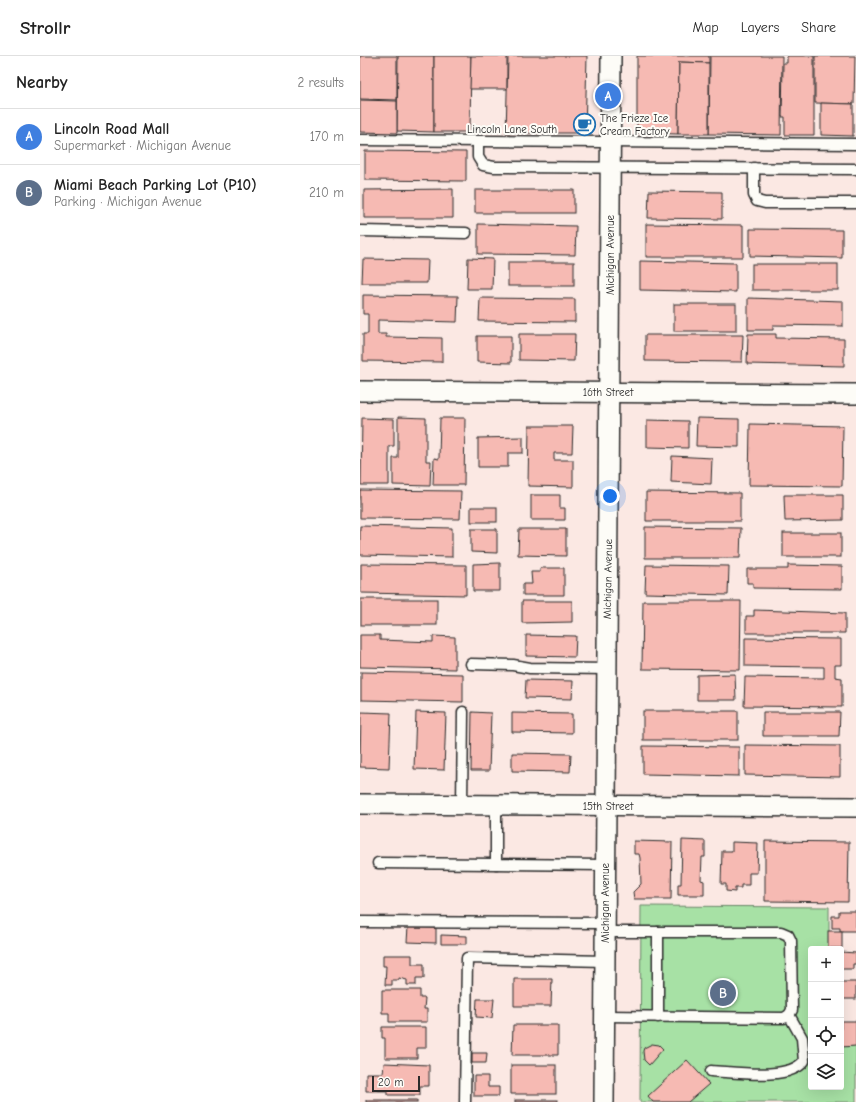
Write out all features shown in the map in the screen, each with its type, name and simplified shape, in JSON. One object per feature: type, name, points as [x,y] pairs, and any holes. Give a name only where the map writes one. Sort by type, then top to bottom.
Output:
[{"type":"street","name":"Michigan Avenue","points":[[604,1102],[605,806],[610,392],[611,56]]},
{"type":"street","name":"16th Street","points":[[360,391],[856,394]]},
{"type":"street","name":"15th Street","points":[[360,804],[856,808]]},
{"type":"lane","name":"Lincoln Lane South","points":[[360,140],[856,144]]},
{"type":"lane","points":[[478,140],[478,157],[483,165],[494,167],[610,166],[856,169]]},
{"type":"lane","points":[[754,168],[754,195],[758,201],[765,203],[856,203]]},
{"type":"lane","points":[[360,232],[466,233]]},
{"type":"lane","points":[[471,664],[513,665],[530,668],[607,670]]},
{"type":"lane","points":[[462,805],[463,712]]},
{"type":"lane","points":[[496,805],[496,864]]},
{"type":"lane","points":[[378,863],[606,865]]},
{"type":"lane","points":[[360,922],[605,928],[658,932],[781,932],[788,935],[791,941],[792,1010],[789,1015],[784,1018],[604,1016]]},
{"type":"lane","points":[[658,932],[658,1017]]},
{"type":"lane","points":[[465,1102],[467,958],[605,961]]},
{"type":"lane","points":[[711,1071],[762,1074],[794,1070],[800,1066],[804,1061],[802,1038],[789,1015]]},
{"type":"green space","points":[[641,906],[829,907],[829,946],[808,946],[808,1090],[844,1090],[844,1045],[856,1045],[856,1102],[640,1102]]},
{"type":"building","points":[[360,56],[397,56],[397,100],[360,99]]},
{"type":"building","points":[[398,56],[434,56],[434,132],[397,131]]},
{"type":"building","points":[[434,56],[471,56],[470,132],[434,132]]},
{"type":"building","points":[[471,56],[507,56],[507,89],[470,89]]},
{"type":"building","points":[[508,56],[587,56],[585,133],[506,133]]},
{"type":"building","points":[[637,56],[709,56],[709,63],[679,62],[678,134],[637,133]]},
{"type":"building","points":[[710,56],[782,56],[781,135],[709,134]]},
{"type":"building","points":[[787,56],[814,56],[814,135],[785,135],[785,117],[782,117],[783,63],[787,63]]},
{"type":"building","points":[[815,56],[855,56],[854,104],[815,103]]},
{"type":"building","points":[[679,62],[709,63],[709,134],[678,134]]},
{"type":"building","points":[[360,100],[397,101],[397,133],[360,132]]},
{"type":"building","points":[[821,103],[853,104],[853,136],[821,135]]},
{"type":"building","points":[[365,151],[466,152],[466,181],[365,180]]},
{"type":"building","points":[[453,189],[453,218],[364,218],[364,190]]},
{"type":"building","points":[[475,190],[574,190],[574,213],[475,213]]},
{"type":"building","points":[[649,191],[722,192],[722,219],[648,218]]},
{"type":"building","points":[[478,224],[576,226],[575,255],[478,254]]},
{"type":"building","points":[[646,224],[743,225],[743,257],[646,257]]},
{"type":"building","points":[[750,229],[842,230],[842,258],[750,256]]},
{"type":"building","points":[[468,258],[493,259],[492,289],[467,289]]},
{"type":"building","points":[[363,259],[428,260],[427,283],[362,283]]},
{"type":"building","points":[[640,261],[736,263],[736,292],[640,290]]},
{"type":"building","points":[[508,262],[574,262],[574,286],[508,286]]},
{"type":"building","points":[[752,264],[838,264],[838,290],[752,290]]},
{"type":"building","points":[[363,295],[458,296],[457,322],[378,320],[378,334],[386,334],[386,337],[442,338],[442,362],[363,361],[363,334],[368,334],[368,314],[363,314]]},
{"type":"building","points":[[480,298],[575,299],[575,322],[479,321]]},
{"type":"building","points":[[748,298],[843,301],[843,326],[773,325],[773,330],[748,330]]},
{"type":"building","points":[[674,304],[736,304],[736,331],[674,331]]},
{"type":"building","points":[[519,334],[575,334],[574,361],[519,360]]},
{"type":"building","points":[[748,334],[776,334],[776,338],[844,339],[844,366],[747,364]]},
{"type":"building","points":[[645,335],[743,335],[742,362],[645,361]]},
{"type":"building","points":[[477,336],[511,336],[511,363],[477,362]]},
{"type":"building","points":[[398,417],[426,418],[426,461],[431,461],[430,486],[393,485],[393,458],[398,458]]},
{"type":"building","points":[[362,418],[394,419],[394,446],[389,446],[389,485],[361,485]]},
{"type":"building","points":[[440,418],[465,418],[464,485],[433,485],[434,458],[439,459]]},
{"type":"building","points":[[697,418],[739,419],[739,447],[696,446]]},
{"type":"building","points":[[647,420],[688,421],[688,448],[647,447]]},
{"type":"building","points":[[750,424],[843,426],[842,486],[749,485]]},
{"type":"building","points":[[529,426],[573,426],[572,453],[554,453],[554,460],[573,460],[573,487],[528,486]]},
{"type":"building","points":[[523,437],[523,453],[508,453],[508,467],[478,467],[478,438]]},
{"type":"building","points":[[672,456],[712,458],[711,484],[671,482]]},
{"type":"building","points":[[360,490],[461,491],[460,519],[360,518]]},
{"type":"building","points":[[646,492],[740,493],[740,521],[646,521]]},
{"type":"building","points":[[531,495],[560,495],[560,508],[565,508],[565,520],[531,520]]},
{"type":"building","points":[[784,495],[843,495],[843,520],[785,521]]},
{"type":"building","points":[[471,507],[497,507],[497,522],[471,522]]},
{"type":"building","points":[[360,526],[452,528],[452,557],[360,555]]},
{"type":"building","points":[[645,527],[741,528],[740,558],[645,558]]},
{"type":"building","points":[[471,529],[497,529],[497,553],[471,552]]},
{"type":"building","points":[[519,529],[566,529],[566,556],[518,555]]},
{"type":"building","points":[[783,533],[841,533],[841,557],[783,557]]},
{"type":"building","points":[[500,563],[500,591],[473,591],[473,564]]},
{"type":"building","points":[[361,564],[466,565],[466,595],[361,593]]},
{"type":"building","points":[[646,565],[729,566],[728,595],[645,593]]},
{"type":"building","points":[[788,565],[842,566],[842,589],[753,588],[753,583],[747,583],[747,569],[788,569]]},
{"type":"building","points":[[540,568],[564,568],[564,595],[523,595],[523,584],[532,584],[531,572],[540,572]]},
{"type":"building","points":[[361,599],[437,599],[437,625],[361,625]]},
{"type":"building","points":[[522,601],[572,601],[572,622],[522,623]]},
{"type":"building","points":[[643,601],[741,601],[740,670],[642,669]]},
{"type":"building","points":[[754,610],[845,613],[845,633],[746,633],[746,616],[754,616]]},
{"type":"building","points":[[360,635],[380,635],[380,640],[433,642],[433,636],[455,637],[455,669],[360,667]]},
{"type":"building","points":[[526,635],[576,636],[575,657],[526,656]]},
{"type":"building","points":[[745,638],[841,639],[841,665],[835,665],[835,677],[842,678],[842,707],[744,706],[745,677],[824,678],[824,667],[745,666]]},
{"type":"building","points":[[361,672],[463,674],[463,702],[361,700]]},
{"type":"building","points":[[735,674],[736,700],[697,700],[697,675]]},
{"type":"building","points":[[526,680],[573,681],[572,699],[525,698]]},
{"type":"building","points":[[643,711],[738,711],[738,740],[643,740]]},
{"type":"building","points":[[361,712],[391,713],[389,768],[360,767]]},
{"type":"building","points":[[416,712],[446,713],[444,770],[414,769]]},
{"type":"building","points":[[472,712],[491,713],[489,771],[471,771]]},
{"type":"building","points":[[763,712],[840,712],[839,736],[763,736]]},
{"type":"building","points":[[512,713],[572,714],[572,733],[512,732]]},
{"type":"building","points":[[745,745],[840,746],[840,777],[745,775]]},
{"type":"building","points":[[643,746],[739,747],[739,776],[643,774]]},
{"type":"building","points":[[512,753],[571,754],[570,772],[512,771]]},
{"type":"building","points":[[682,840],[705,841],[705,857],[702,857],[701,880],[704,881],[704,895],[678,895],[678,884],[681,884]]},
{"type":"building","points":[[634,841],[672,842],[671,899],[634,899],[633,892],[641,884],[640,858],[639,854],[634,854]]},
{"type":"building","points":[[765,841],[849,842],[848,902],[765,901]]},
{"type":"building","points":[[732,842],[758,843],[757,873],[749,873],[749,885],[741,885],[741,888],[735,888],[735,892],[726,891],[726,884],[721,884],[722,851],[732,851]]},
{"type":"building","points":[[839,911],[856,911],[856,931],[840,931],[840,928],[832,928],[832,916],[839,916]]},
{"type":"building","points":[[408,927],[436,928],[436,943],[407,942]]},
{"type":"building","points":[[828,931],[842,931],[842,946],[828,946]]},
{"type":"building","points":[[441,935],[467,936],[467,944],[441,944]]},
{"type":"building","points":[[844,952],[856,953],[856,964],[853,964],[853,969],[844,969]]},
{"type":"building","points":[[383,955],[412,955],[412,964],[424,964],[424,978],[416,978],[416,985],[407,985],[407,980],[399,978],[399,980],[392,980],[392,985],[385,985],[386,966],[383,966]]},
{"type":"building","points":[[514,979],[552,979],[551,1006],[514,1006]]},
{"type":"building","points":[[844,982],[856,982],[856,999],[844,999]]},
{"type":"building","points":[[382,990],[420,990],[420,998],[425,998],[424,1009],[427,1009],[427,1022],[389,1022],[389,1013],[382,1013]]},
{"type":"building","points":[[477,999],[494,999],[492,1018],[476,1017]]},
{"type":"building","points":[[844,1021],[856,1021],[856,1046],[844,1047]]},
{"type":"building","points":[[513,1025],[558,1025],[558,1055],[512,1055]]},
{"type":"building","points":[[382,1027],[426,1027],[426,1048],[417,1048],[417,1058],[385,1058],[385,1038],[382,1038]]},
{"type":"building","points":[[652,1044],[659,1045],[663,1049],[649,1065],[644,1060],[643,1051],[644,1048]]},
{"type":"building","points":[[472,1053],[487,1053],[486,1063],[472,1063]]},
{"type":"building","points":[[687,1060],[709,1084],[688,1102],[653,1102],[648,1096]]},
{"type":"building","points":[[384,1063],[429,1065],[429,1086],[420,1086],[420,1095],[388,1095],[388,1091],[366,1091],[366,1073],[383,1073]]},
{"type":"building","points":[[511,1065],[556,1065],[556,1094],[511,1094]]},
{"type":"building","points":[[474,1076],[488,1076],[488,1087],[499,1087],[499,1096],[474,1096]]},
{"type":"building","points":[[366,1100],[417,1100],[417,1102],[366,1102]]},
{"type":"building","points":[[515,1100],[557,1100],[557,1102],[515,1102]]},
{"type":"place","name":"Lincoln Road Mall","points":[[608,96]]},
{"type":"place","name":"The Frieze Ice Cream Factory","points":[[585,124]]},
{"type":"place","name":"Miami Beach Parking Lot (P10)","points":[[723,993]]}]
